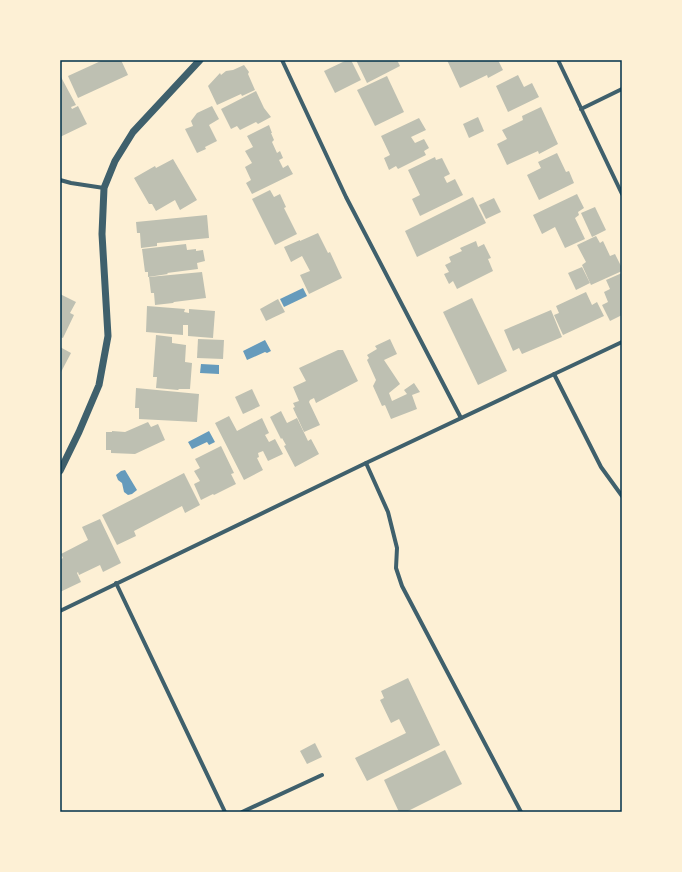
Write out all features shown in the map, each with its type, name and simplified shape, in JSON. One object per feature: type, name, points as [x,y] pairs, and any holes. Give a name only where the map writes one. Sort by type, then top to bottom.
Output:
[{"type":"street","points":[[60,471],[99,385],[108,336],[102,234],[104,188],[115,161],[133,132],[200,60]]},
{"type":"street","points":[[282,60],[346,197],[461,418]]},
{"type":"street","points":[[558,60],[622,194]]},
{"type":"street","points":[[581,109],[622,89]]},
{"type":"street","points":[[60,180],[104,188]]},
{"type":"street","points":[[60,610],[622,342]]},
{"type":"street","points":[[554,374],[601,467],[622,496]]},
{"type":"street","points":[[366,463],[388,512],[397,548],[396,568],[402,586],[521,812]]},
{"type":"street","points":[[116,583],[226,812]]},
{"type":"street","points":[[242,812],[322,775]]},
{"type":"water","points":[[303,288],[307,296],[284,307],[280,299]]},
{"type":"water","points":[[265,340],[271,351],[247,360],[243,351]]},
{"type":"water","points":[[201,364],[219,365],[219,374],[200,373]]},
{"type":"water","points":[[209,431],[215,442],[209,445],[207,442],[192,449],[188,442]]},
{"type":"water","points":[[125,470],[137,490],[128,495],[124,492],[122,483],[118,480],[116,475]]},
{"type":"building","points":[[103,60],[121,60],[128,75],[78,98],[68,76]]},
{"type":"building","points":[[347,60],[351,60],[361,80],[335,93],[324,71]]},
{"type":"building","points":[[356,60],[397,60],[400,66],[367,83]]},
{"type":"building","points":[[447,60],[498,60],[503,70],[488,78],[487,75],[460,88]]},
{"type":"building","points":[[244,65],[249,72],[248,74],[255,90],[242,96],[241,94],[217,105],[208,86],[220,73],[221,75],[226,71],[233,70]]},
{"type":"building","points":[[518,75],[524,87],[532,83],[539,97],[508,112],[496,86]]},
{"type":"building","points":[[387,76],[404,112],[375,126],[357,90]]},
{"type":"building","points":[[61,77],[76,105],[71,107],[72,109],[78,106],[87,124],[60,137],[60,78]]},
{"type":"building","points":[[256,91],[264,108],[271,117],[258,124],[256,122],[240,130],[237,126],[231,129],[221,109]]},
{"type":"building","points":[[212,106],[219,119],[209,125],[217,141],[205,147],[206,149],[197,153],[185,129],[193,126],[191,121],[197,113]]},
{"type":"building","points":[[541,107],[558,144],[539,154],[538,151],[507,165],[497,144],[507,139],[502,130],[523,120],[522,116]]},
{"type":"building","points":[[478,117],[484,131],[469,138],[463,124]]},
{"type":"building","points":[[419,118],[426,130],[411,137],[415,143],[424,139],[429,148],[424,151],[426,155],[398,169],[396,166],[389,170],[384,158],[390,155],[381,136]]},
{"type":"building","points":[[269,125],[274,140],[272,142],[277,153],[280,151],[283,158],[279,160],[283,168],[288,165],[293,174],[252,194],[246,183],[251,180],[245,167],[252,163],[245,151],[253,147],[247,136]]},
{"type":"building","points":[[557,153],[566,172],[569,171],[574,183],[539,200],[527,175],[541,168],[538,162]]},
{"type":"building","points":[[435,157],[436,160],[442,158],[450,174],[444,177],[447,183],[455,179],[463,195],[420,216],[412,199],[420,195],[408,170]]},
{"type":"building","points":[[173,159],[197,200],[180,210],[175,200],[156,211],[152,204],[149,204],[134,178],[155,166],[156,168]]},
{"type":"building","points":[[270,190],[274,197],[280,194],[286,207],[284,208],[297,234],[275,245],[252,199]]},
{"type":"building","points":[[577,194],[584,208],[578,212],[579,215],[575,218],[585,239],[565,248],[555,227],[542,234],[533,215]]},
{"type":"building","points":[[473,197],[486,223],[417,257],[405,231]]},
{"type":"building","points":[[494,198],[501,212],[486,219],[479,205]]},
{"type":"building","points":[[595,207],[606,230],[592,237],[581,213]]},
{"type":"building","points":[[207,215],[209,238],[157,243],[157,246],[141,248],[140,233],[137,233],[136,222]]},
{"type":"building","points":[[318,233],[328,253],[330,252],[342,278],[309,294],[300,275],[310,271],[302,256],[291,262],[284,247]]},
{"type":"building","points":[[596,236],[600,243],[603,241],[610,256],[615,254],[622,271],[591,285],[582,265],[586,262],[577,245]]},
{"type":"building","points":[[476,241],[478,247],[484,244],[491,258],[488,259],[493,271],[457,289],[453,281],[449,284],[444,274],[449,272],[445,265],[451,262],[449,257],[462,251],[460,248]]},
{"type":"building","points":[[186,244],[187,250],[203,250],[205,261],[197,263],[198,269],[148,277],[148,272],[145,272],[142,249]]},
{"type":"building","points":[[582,267],[590,283],[576,290],[568,273]]},
{"type":"building","points":[[202,272],[206,298],[155,305],[154,293],[151,293],[149,277]]},
{"type":"building","points":[[622,273],[622,315],[610,321],[602,305],[608,302],[604,292],[610,289],[606,280]]},
{"type":"building","points":[[586,292],[592,305],[597,302],[604,316],[563,335],[554,315],[559,313],[556,306]]},
{"type":"building","points":[[60,294],[76,302],[70,313],[74,315],[63,338],[60,337]]},
{"type":"building","points":[[472,298],[507,371],[478,385],[443,312]]},
{"type":"building","points":[[278,299],[285,312],[266,321],[260,309]]},
{"type":"building","points":[[147,306],[185,309],[184,312],[189,313],[189,309],[215,311],[213,338],[188,336],[188,325],[183,325],[183,335],[146,332]]},
{"type":"building","points":[[551,310],[562,337],[522,354],[519,348],[513,351],[504,330]]},
{"type":"building","points":[[156,335],[172,337],[172,343],[186,345],[185,362],[192,363],[190,389],[178,390],[156,388],[157,377],[153,377]]},
{"type":"building","points":[[198,339],[224,340],[223,359],[197,358]]},
{"type":"building","points":[[390,339],[397,354],[384,360],[400,384],[389,393],[392,401],[407,394],[404,390],[414,383],[420,392],[412,395],[417,409],[391,419],[385,405],[382,406],[373,386],[376,380],[367,360],[369,358],[367,355],[377,349],[375,346]]},
{"type":"building","points":[[60,347],[71,353],[60,374]]},
{"type":"building","points":[[338,350],[343,350],[358,381],[316,403],[314,398],[310,400],[309,402],[320,425],[304,432],[293,408],[295,407],[293,403],[299,401],[293,387],[306,381],[299,368]]},
{"type":"building","points":[[136,388],[199,394],[197,422],[139,419],[139,408],[135,408]]},
{"type":"building","points":[[252,389],[260,406],[243,414],[235,397]]},
{"type":"building","points":[[281,411],[287,423],[297,418],[308,441],[311,439],[319,454],[295,467],[284,446],[286,445],[282,438],[281,439],[270,417]]},
{"type":"building","points":[[229,416],[237,431],[262,418],[269,433],[265,435],[269,442],[275,439],[283,454],[268,461],[263,451],[258,453],[259,457],[257,458],[263,470],[244,480],[215,423]]},
{"type":"building","points":[[148,422],[151,427],[158,424],[165,440],[135,454],[111,453],[111,450],[106,450],[106,432],[125,432]]},
{"type":"building","points":[[221,446],[234,473],[231,474],[236,484],[201,500],[194,484],[200,481],[194,471],[200,468],[195,459]]},
{"type":"building","points":[[184,473],[200,505],[185,513],[182,506],[134,531],[136,536],[117,545],[102,515]]},
{"type":"building","points":[[100,519],[121,563],[103,572],[100,565],[79,575],[78,572],[77,573],[81,582],[60,592],[60,560],[63,558],[61,554],[88,540],[82,527]]},
{"type":"building","points":[[408,678],[440,745],[367,781],[355,758],[406,733],[399,719],[391,723],[380,700],[384,698],[381,691]]},
{"type":"building","points":[[315,743],[322,757],[307,764],[300,751]]},
{"type":"building","points":[[445,750],[462,784],[406,812],[399,812],[384,780]]}]
